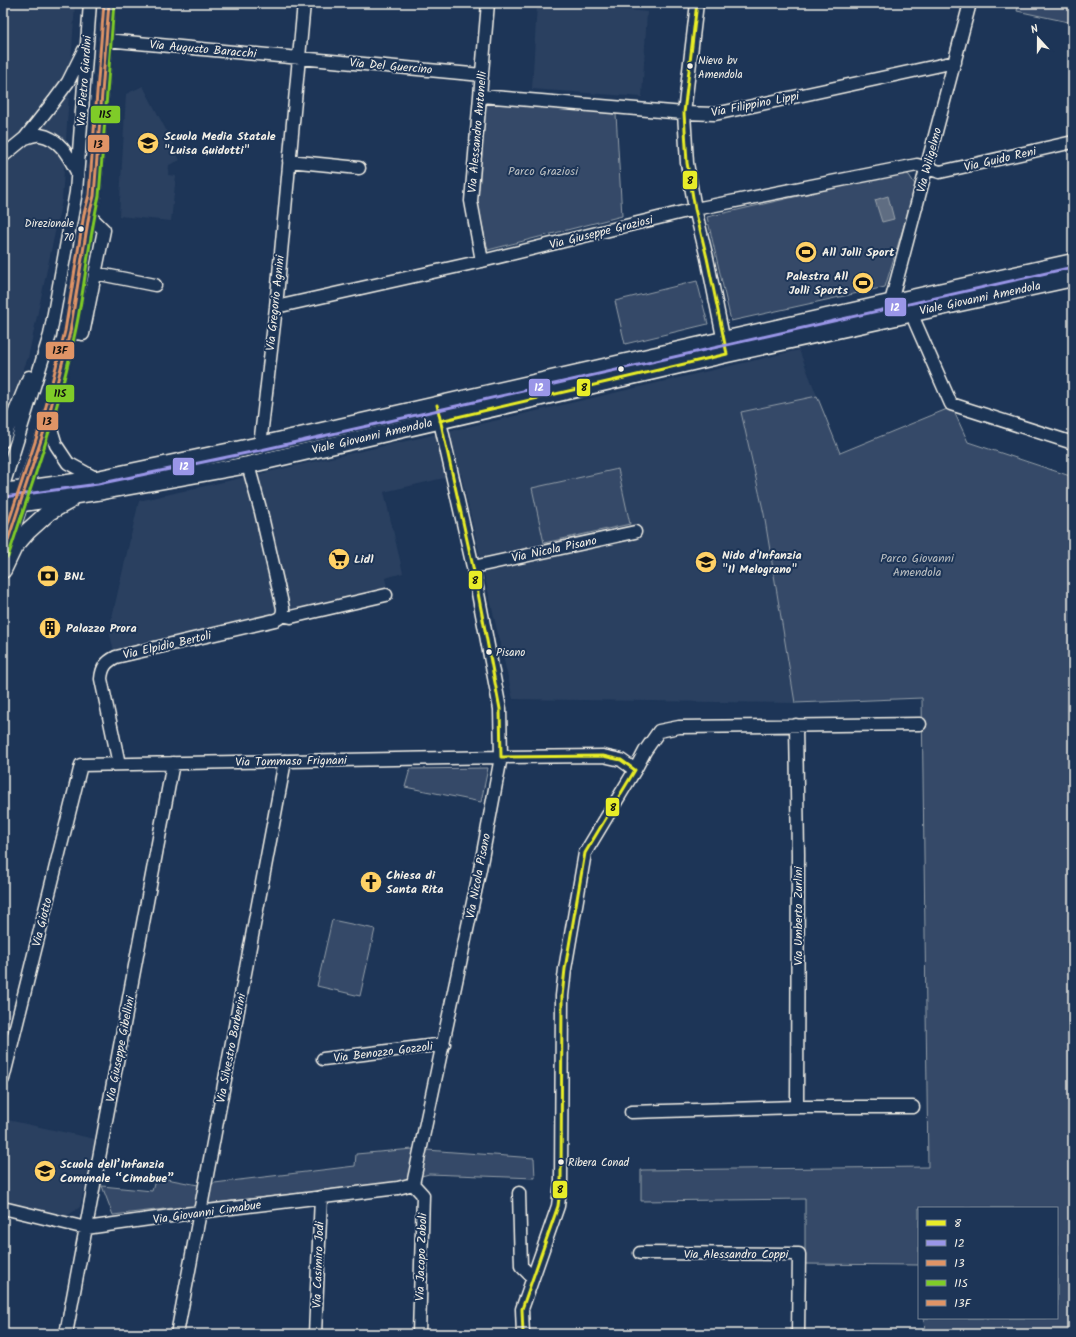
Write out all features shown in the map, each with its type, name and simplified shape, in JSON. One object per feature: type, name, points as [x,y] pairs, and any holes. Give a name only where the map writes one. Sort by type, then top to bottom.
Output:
[{"type":"main road","name":"Viale Giovanni Amendola","points":[[3,506],[19,505],[88,494],[248,465],[438,413],[900,307],[1073,262]]},
{"type":"main road","name":"Viale Giovanni Amendola","points":[[900,307],[1073,278]]},
{"type":"main road","name":"Viale Giovanni Amendola","points":[[3,492],[97,479],[260,445],[438,413]]},
{"type":"main road","name":"Via Pietro Giardini","points":[[3,555],[24,489]]},
{"type":"main road","points":[[3,570],[14,547],[28,531],[49,512],[88,494]]},
{"type":"street","name":"Via Pietro Giardini","points":[[3,486],[50,334],[76,192],[90,3]]},
{"type":"street","name":"Via Pietro Giardini","points":[[24,489],[48,419],[70,332],[89,215],[94,196],[109,3]]},
{"type":"street","name":"Via Gregorio Agnini","points":[[260,445],[276,307],[304,3]]},
{"type":"street","name":"Via Alessandro Antonelli","points":[[482,261],[471,201],[488,3]]},
{"type":"street","points":[[697,3],[684,114],[687,163],[695,209],[707,258],[725,347]]},
{"type":"street","name":"Via Wiligelmo","points":[[900,307],[927,168],[970,3]]},
{"type":"street","name":"Via Augusto Baracchi","points":[[106,40],[299,58]]},
{"type":"street","points":[[3,156],[24,138],[68,82],[87,44]]},
{"type":"street","name":"Via Del Guercino","points":[[299,58],[482,75]]},
{"type":"street","name":"Via Filippino Lippi","points":[[481,96],[684,114],[715,114],[955,62]]},
{"type":"street","points":[[24,138],[39,134],[54,140],[65,150],[77,172]]},
{"type":"street","name":"Via Guido Reni","points":[[927,168],[940,172],[1073,142]]},
{"type":"street","points":[[289,161],[359,168]]},
{"type":"street","name":"Via Giuseppe Graziosi","points":[[276,307],[482,261],[695,209],[916,165],[927,168]]},
{"type":"street","points":[[70,332],[83,334],[104,230],[89,215]]},
{"type":"street","points":[[95,273],[155,285]]},
{"type":"street","points":[[900,307],[915,322],[951,404],[1073,442]]},
{"type":"street","points":[[3,441],[37,358],[50,334]]},
{"type":"street","name":"Via Nicola Pisano","points":[[413,1184],[444,1044],[501,757],[500,709],[473,567],[438,413]]},
{"type":"street","points":[[48,419],[56,445],[68,463],[97,479]]},
{"type":"street","points":[[248,465],[261,512],[283,608],[282,615]]},
{"type":"street","name":"Via Nicola Pisano","points":[[473,567],[634,532]]},
{"type":"street","name":"Via Elpidio Bertoli","points":[[119,764],[101,679],[104,666],[109,661],[116,657],[275,620],[280,618],[282,615],[291,617],[386,595]]},
{"type":"street","points":[[523,1334],[522,1309],[558,1206],[561,1182],[562,996],[565,969],[585,853],[645,751],[659,731],[679,727],[920,724]]},
{"type":"street","name":"Via Umberto Zurlini","points":[[796,725],[798,854],[797,1107]]},
{"type":"street","name":"Via Tommaso Frignani","points":[[81,765],[603,756],[621,760],[635,770]]},
{"type":"street","name":"Via Silvestro Barberini","points":[[177,1334],[285,761]]},
{"type":"street","name":"Via Giuseppe Gibellini","points":[[66,1334],[173,763]]},
{"type":"street","name":"Via Giotto","points":[[3,1079],[81,765]]},
{"type":"street","name":"Via Benozzo Gozzoli","points":[[323,1059],[444,1044]]},
{"type":"street","points":[[631,1112],[797,1107],[913,1107]]},
{"type":"street","name":"Via Giovanni Cimabue","points":[[3,1208],[86,1228],[199,1212],[398,1188],[413,1184]]},
{"type":"street","name":"Via Jacopo Zoboli","points":[[413,1184],[423,1195],[419,1334]]},
{"type":"street","points":[[519,1193],[521,1266],[533,1278]]},
{"type":"street","name":"Via Casimiro Jodi","points":[[315,1334],[321,1197]]},
{"type":"street","name":"Via Alessandro Coppi","points":[[640,1253],[799,1254],[798,1334]]},
{"type":"shaded area","points":[[3,3],[75,3],[62,200],[28,358],[13,394],[3,425]]},
{"type":"shaded area","points":[[537,3],[560,3],[647,12],[642,97],[532,89]]},
{"type":"shaded area","name":"Scuola Media Statale \"Luisa Guidotti\"","points":[[143,86],[179,155],[180,160],[169,165],[168,175],[176,176],[171,221],[119,216],[126,94]]},
{"type":"shaded area","points":[[888,196],[894,219],[882,222],[875,200]]},
{"type":"shaded area","points":[[799,350],[817,396],[741,412],[764,514],[795,703],[513,699],[461,474],[384,492],[403,573],[385,578],[390,602],[117,664],[109,630],[139,501],[433,435]]},
{"type":"shaded area","name":"Scuola dell’Infanzia Comunale “Cimabue”","points":[[3,1119],[95,1139],[80,1207],[67,1216],[3,1202]]},
{"type":"green space","points":[[1019,3],[1073,3],[1073,23],[1017,11]]},
{"type":"green space","name":"Parco Graziosi","points":[[494,102],[616,114],[622,216],[488,250],[477,203],[484,112],[487,104]]},
{"type":"green space","name":"All Jolli Sport","points":[[903,172],[909,175],[916,186],[885,287],[731,321],[707,217]]},
{"type":"green space","points":[[697,281],[708,324],[625,344],[615,301]]},
{"type":"green space","name":"Parco Giovanni Amendola","points":[[817,396],[840,453],[952,407],[968,442],[1073,477],[1073,1334],[925,1334],[924,1319],[1058,1319],[1058,1207],[918,1207],[918,1265],[805,1264],[805,1199],[641,1201],[641,1170],[928,1167],[922,698],[795,703],[764,514],[741,412]]},
{"type":"green space","points":[[618,469],[630,524],[544,543],[532,488]]},
{"type":"green space","points":[[488,768],[481,802],[405,787],[410,769]]},
{"type":"green space","points":[[332,920],[375,929],[360,996],[317,986]]},
{"type":"green space","points":[[413,1149],[534,1158],[535,1178],[429,1174],[403,1181],[113,1215],[102,1186],[152,1191],[156,1177],[198,1185],[355,1166],[356,1154]]},
{"type":"transit line","name":"13F","points":[[3,539],[43,418],[65,331],[84,214],[89,195],[104,3]]},
{"type":"transit line","name":"13","points":[[3,555],[48,419],[70,332],[89,215],[94,196],[109,3]]},
{"type":"transit line","name":"11S","points":[[8,557],[53,418],[69,362],[78,316],[99,196],[114,3]]},
{"type":"transit line","name":"8","points":[[697,3],[684,113],[687,163],[695,209],[727,354]]},
{"type":"transit line","name":"12","points":[[4,497],[98,484],[261,450],[1073,267]]},
{"type":"transit line","name":"8","points":[[440,421],[727,354]]},
{"type":"transit line","name":"8","points":[[437,405],[473,567],[500,709],[501,757]]},
{"type":"transit line","name":"8","points":[[501,757],[603,756],[621,760],[635,770],[585,853],[565,969],[562,996],[561,1182],[558,1206],[522,1309],[523,1334]]},
{"type":"place","name":"Nievo bv Amendola","points":[[690,66]]},
{"type":"place","name":"Scuola Media Statale \"Luisa Guidotti\"","points":[[148,143]]},
{"type":"place","name":"Direzionale 70","points":[[81,229]]},
{"type":"place","name":"All Jolli Sport","points":[[806,252]]},
{"type":"place","name":"Palestra All Jolli Sports","points":[[863,283]]},
{"type":"place","name":"Lidl","points":[[339,559]]},
{"type":"place","name":"Nido d'Infanzia \"Il Melograno\"","points":[[706,562]]},
{"type":"place","name":"BNL","points":[[48,576]]},
{"type":"place","name":"Palazzo Prora","points":[[50,628]]},
{"type":"place","name":"Pisano","points":[[489,652]]},
{"type":"place","name":"Chiesa di Santa Rita","points":[[371,882]]},
{"type":"place","name":"Ribera Conad","points":[[561,1162]]},
{"type":"place","name":"Scuola dell’Infanzia Comunale “Cimabue”","points":[[45,1171]]}]
